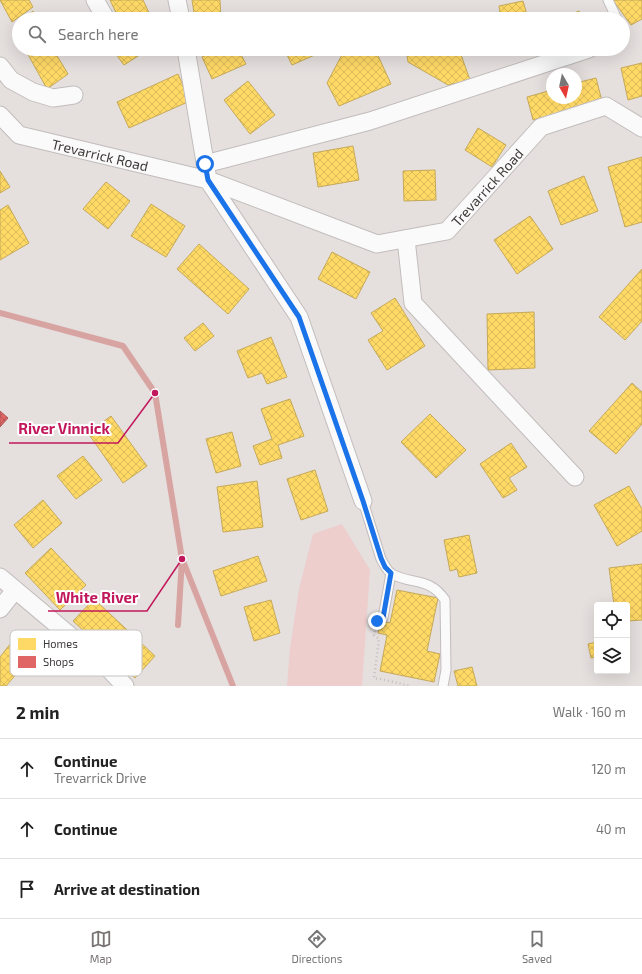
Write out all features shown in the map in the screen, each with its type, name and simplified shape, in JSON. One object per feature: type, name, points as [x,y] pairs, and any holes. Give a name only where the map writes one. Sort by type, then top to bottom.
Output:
[{"type":"street","points":[[95,0],[102,12]]},
{"type":"street","points":[[177,0],[180,12]]},
{"type":"street","points":[[187,56],[206,172],[299,317],[363,501]]},
{"type":"street","points":[[206,172],[370,121],[568,56]]},
{"type":"street","points":[[0,66],[11,80],[33,92],[53,98],[74,95]]},
{"type":"street","name":"Trevarrick Road","points":[[0,115],[19,135],[206,172],[377,244],[447,231],[541,127],[606,106],[642,128]]},
{"type":"street","points":[[406,239],[413,303],[575,477]]},
{"type":"street","points":[[0,577],[63,630]]},
{"type":"street","points":[[0,609],[15,590]]},
{"type":"street","points":[[115,676],[125,686]]},
{"type":"lane","points":[[608,0],[614,12]]},
{"type":"lane","points":[[363,501],[385,567],[391,573],[430,585],[438,590],[445,600],[446,670],[444,686]]},
{"type":"lane","points":[[383,618],[391,573]]},
{"type":"path","points":[[383,618],[377,621],[374,635],[379,639],[374,678],[410,686]]},
{"type":"shaded area","points":[[342,524],[370,570],[362,686],[287,686],[290,648],[299,589],[313,534]]},
{"type":"building: Homes","points":[[0,0],[29,0],[33,7],[26,12],[12,12],[12,22]]},
{"type":"building: Homes","points":[[110,0],[143,0],[149,12],[116,12]]},
{"type":"building: Homes","points":[[192,0],[220,0],[221,12],[194,12]]},
{"type":"building: Homes","points":[[613,0],[642,0],[642,19],[631,25],[630,12],[622,12]]},
{"type":"building: Homes","points":[[523,1],[526,12],[500,12],[499,6]]},
{"type":"building: Homes","points":[[29,56],[57,56],[68,74],[47,89]]},
{"type":"building: Homes","points":[[117,56],[138,56],[124,65]]},
{"type":"building: Homes","points":[[242,56],[246,64],[212,79],[202,57]]},
{"type":"building: Homes","points":[[288,56],[312,56],[292,65]]},
{"type":"building: Homes","points":[[341,56],[378,56],[391,84],[339,106],[327,83]]},
{"type":"building: Homes","points":[[407,56],[461,56],[470,80],[448,85],[408,62]]},
{"type":"building: Homes","points":[[642,63],[642,96],[628,100],[621,68]]},
{"type":"building: Homes","points":[[178,74],[190,101],[129,128],[117,102]]},
{"type":"building: Homes","points":[[596,78],[602,101],[533,120],[527,97],[546,92],[546,104],[582,104],[582,82]]},
{"type":"building: Homes","points":[[248,81],[275,115],[250,134],[224,100]]},
{"type":"building: Homes","points":[[478,128],[506,145],[492,167],[465,150]]},
{"type":"building: Homes","points":[[353,146],[359,180],[318,187],[313,153]]},
{"type":"building: Homes","points":[[642,157],[642,222],[625,227],[608,167]]},
{"type":"building: Homes","points":[[435,170],[436,200],[404,201],[403,171]]},
{"type":"building: Homes","points":[[0,171],[10,187],[0,193]]},
{"type":"building: Homes","points":[[584,176],[598,211],[561,225],[548,191]]},
{"type":"building: Homes","points":[[106,182],[130,201],[108,229],[83,209]]},
{"type":"building: Homes","points":[[151,204],[185,226],[166,257],[131,236]]},
{"type":"building: Homes","points":[[8,205],[29,243],[0,260],[0,210]]},
{"type":"building: Homes","points":[[530,216],[553,249],[517,274],[494,240]]},
{"type":"building: Homes","points":[[199,244],[249,289],[228,314],[177,269]]},
{"type":"building: Homes","points":[[332,252],[370,272],[356,299],[318,279]]},
{"type":"building: Homes","points":[[642,269],[642,321],[625,340],[599,317]]},
{"type":"building: Homes","points":[[395,298],[425,346],[387,370],[368,340],[383,331],[371,313]]},
{"type":"building: Homes","points":[[534,312],[535,368],[488,370],[487,314]]},
{"type":"building: Homes","points":[[203,323],[214,336],[195,351],[184,338]]},
{"type":"building: Homes","points":[[271,337],[287,377],[267,384],[262,373],[248,378],[237,351]]},
{"type":"building: Homes","points":[[632,383],[642,392],[642,424],[616,454],[589,431]]},
{"type":"building: Homes","points":[[290,399],[304,436],[278,445],[282,458],[260,465],[253,446],[272,439],[261,409]]},
{"type":"building: Homes","points":[[430,414],[466,450],[436,478],[401,442]]},
{"type":"building: Homes","points":[[111,416],[147,466],[123,483],[88,433]]},
{"type":"building: Homes","points":[[232,432],[241,466],[216,473],[206,439]]},
{"type":"building: Homes","points":[[511,443],[527,467],[509,478],[517,490],[503,498],[480,464]]},
{"type":"building: Homes","points":[[83,456],[102,480],[76,499],[57,476]]},
{"type":"building: Homes","points":[[315,470],[328,511],[301,520],[287,479]]},
{"type":"building: Homes","points":[[257,481],[263,527],[223,532],[217,487]]},
{"type":"building: Homes","points":[[629,486],[642,509],[642,531],[617,546],[594,505]]},
{"type":"building: Homes","points":[[43,500],[62,523],[33,548],[14,525]]},
{"type":"building: Homes","points":[[469,535],[477,573],[459,577],[457,569],[450,571],[444,540]]},
{"type":"building: Homes","points":[[51,548],[86,585],[60,610],[25,573]]},
{"type":"building: Homes","points":[[258,556],[267,581],[221,596],[213,571]]},
{"type":"building: Homes","points":[[642,564],[642,620],[630,621],[630,602],[614,602],[609,568]]},
{"type":"building: Homes","points":[[397,590],[438,598],[427,651],[440,654],[434,682],[380,671],[387,635],[378,633],[381,621],[390,623]]},
{"type":"building: Homes","points":[[94,599],[127,630],[83,630],[73,621]]},
{"type":"building: Homes","points":[[271,600],[280,633],[254,641],[244,607]]},
{"type":"building: Homes","points":[[594,643],[594,658],[591,658],[588,644]]},
{"type":"building: Homes","points":[[10,644],[10,676],[15,676],[6,686],[0,686],[0,657]]},
{"type":"building: Homes","points":[[142,644],[155,656],[142,670]]},
{"type":"building: Homes","points":[[472,667],[477,686],[458,686],[454,671]]},
{"type":"building: Shops","points":[[0,411],[8,418],[0,427]]},
{"type":"waterway","points":[[0,313],[123,346],[155,393],[182,559],[178,625]]},
{"type":"waterway","points":[[183,561],[233,686]]},
{"type":"place","name":"River Vinnick","points":[[155,393]]},
{"type":"place","name":"White River","points":[[182,559]]},
{"type":"route","points":[[205,164],[208,180],[299,317],[363,501],[381,558],[385,567],[391,573],[383,618],[377,621]]}]
